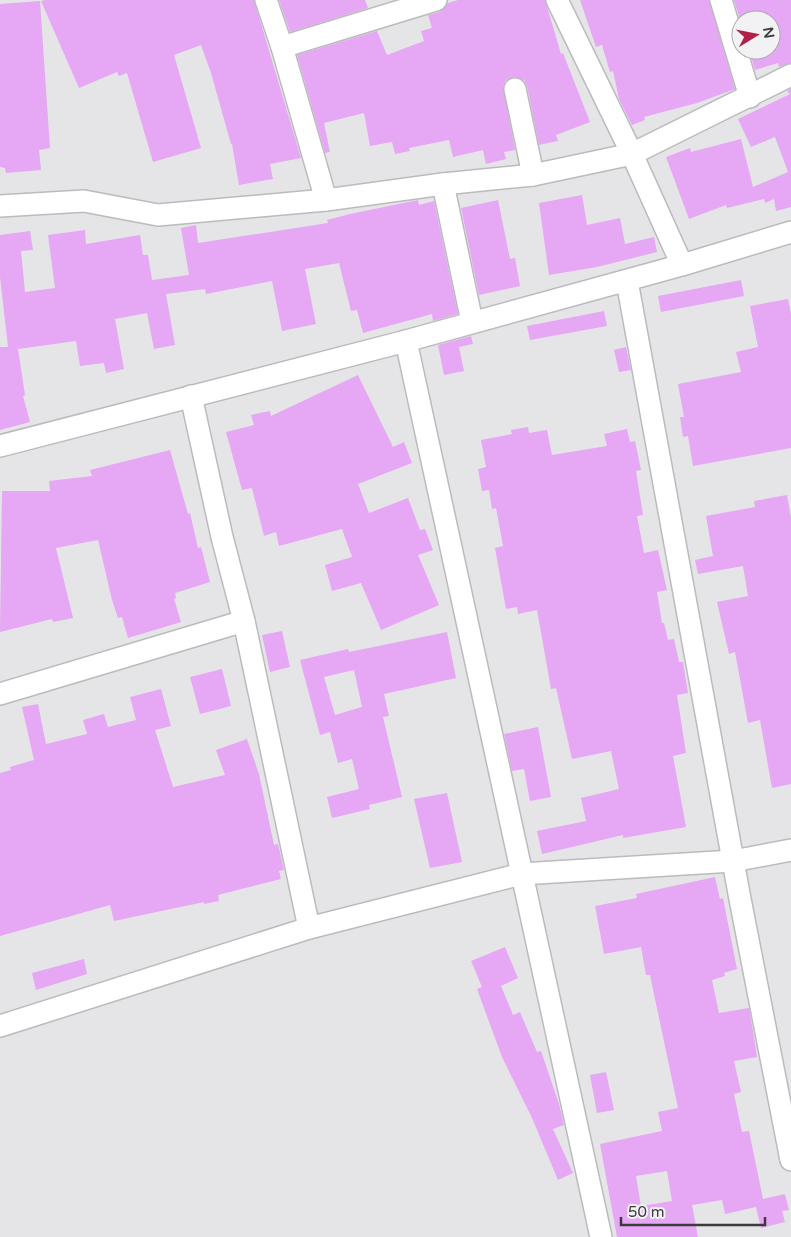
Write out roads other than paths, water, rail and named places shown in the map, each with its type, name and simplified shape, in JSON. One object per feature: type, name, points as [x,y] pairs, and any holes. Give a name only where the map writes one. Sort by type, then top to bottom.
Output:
[{"type":"street","points":[[266,0],[282,47],[326,200]]},
{"type":"street","points":[[282,47],[436,0]]},
{"type":"street","points":[[557,0],[632,154],[682,265]]},
{"type":"street","points":[[721,0],[750,97]]},
{"type":"street","points":[[0,206],[84,200],[158,215],[326,200],[442,184],[533,175],[632,154],[791,75]]},
{"type":"street","points":[[515,88],[533,175]]},
{"type":"street","points":[[442,184],[472,322]]},
{"type":"street","points":[[0,446],[406,341],[627,281],[791,232]]},
{"type":"street","points":[[627,281],[733,861],[791,1160]]},
{"type":"street","points":[[406,341],[600,1237]]},
{"type":"street","points":[[192,396],[222,537],[244,621],[309,928]]},
{"type":"street","points":[[0,694],[244,621]]},
{"type":"street","points":[[0,1026],[309,928],[521,874],[733,861],[791,850]]}]
